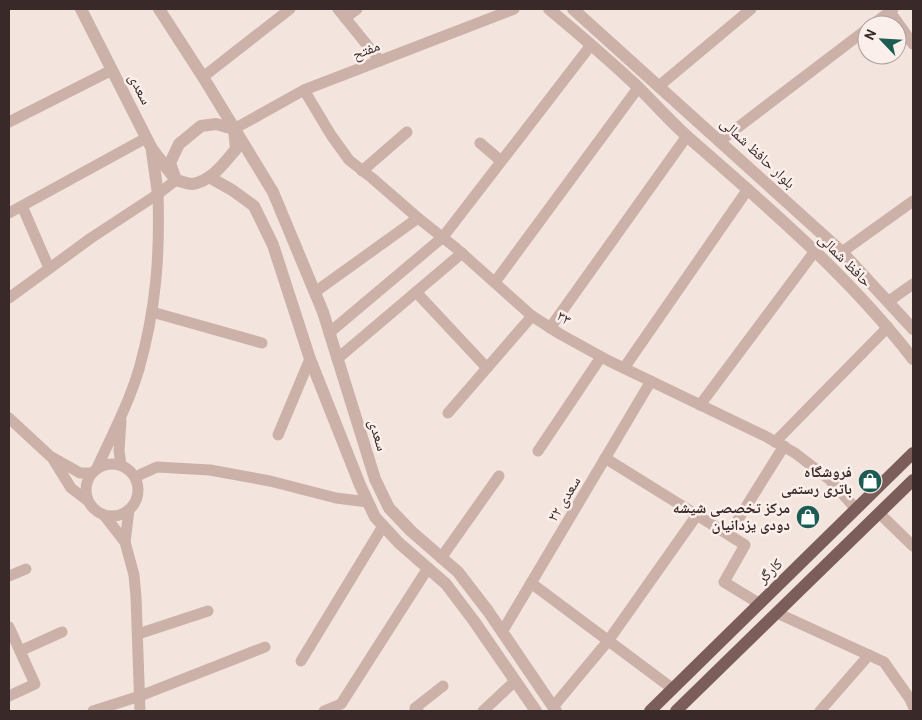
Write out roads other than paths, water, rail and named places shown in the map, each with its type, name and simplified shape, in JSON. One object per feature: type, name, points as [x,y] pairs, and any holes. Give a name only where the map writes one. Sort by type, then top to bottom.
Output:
[{"type":"main road","name":"کارگر","points":[[650,711],[913,453]]},
{"type":"main road","points":[[676,711],[913,480]]},
{"type":"street","name":"سعدی","points":[[81,9],[149,144],[176,180]]},
{"type":"street","name":"سعدی","points":[[159,9],[273,192],[315,292],[375,479],[389,508],[411,531],[458,572],[502,632],[554,709]]},
{"type":"street","points":[[203,77],[290,9]]},
{"type":"street","points":[[357,9],[342,13],[380,61]]},
{"type":"street","name":"مفتح","points":[[234,130],[304,90],[514,9]]},
{"type":"street","points":[[550,9],[638,88],[687,136],[748,189],[624,368]]},
{"type":"street","name":"بلوار حافظ شمالی","points":[[573,9],[842,252],[913,329]]},
{"type":"street","points":[[659,86],[751,9]]},
{"type":"street","points":[[890,10],[913,44]]},
{"type":"street","points":[[720,141],[857,37]]},
{"type":"street","points":[[329,333],[443,237],[591,45]]},
{"type":"street","points":[[9,122],[112,70]]},
{"type":"street","points":[[495,282],[638,88]]},
{"type":"street","name":"۳۳","points":[[304,90],[335,142],[349,160],[462,253],[532,316],[601,357],[780,444],[830,480],[856,509]]},
{"type":"street","points":[[216,124],[234,130],[236,149],[209,177],[191,184],[176,180],[170,163],[179,144],[201,126],[216,124]]},
{"type":"street","points":[[362,170],[407,132]]},
{"type":"street","points":[[550,328],[687,136]]},
{"type":"street","points":[[480,143],[501,161]]},
{"type":"street","points":[[9,213],[149,144],[158,194],[158,267],[152,312],[138,370],[121,414],[85,487],[88,501]]},
{"type":"street","points":[[209,177],[232,190],[254,206],[273,245],[310,359],[360,485],[375,517],[399,543],[446,584],[536,711]]},
{"type":"street","points":[[9,298],[91,238],[176,180]]},
{"type":"street","name":"حافظ شمالی","points":[[748,189],[815,251],[888,327],[913,359]]},
{"type":"street","points":[[254,206],[273,192]]},
{"type":"street","points":[[842,252],[913,201]]},
{"type":"street","points":[[22,206],[49,268]]},
{"type":"street","points":[[315,292],[418,218]]},
{"type":"street","points":[[700,404],[815,251]]},
{"type":"street","points":[[337,359],[462,253]]},
{"type":"street","points":[[888,301],[913,284]]},
{"type":"street","points":[[416,292],[487,368]]},
{"type":"street","points":[[152,312],[262,343]]},
{"type":"street","points":[[448,413],[532,316]]},
{"type":"street","points":[[729,534],[780,444],[888,327]]},
{"type":"street","points":[[538,451],[601,357]]},
{"type":"street","points":[[278,436],[310,359]]},
{"type":"street","name":"سعدی ۲۲","points":[[502,632],[651,381]]},
{"type":"street","points":[[121,414],[119,451],[121,465]]},
{"type":"street","points":[[9,418],[50,456],[80,473],[113,463],[129,470],[135,477],[138,485],[134,503],[129,510],[121,514],[112,516],[97,512],[88,501],[71,488],[50,456]]},
{"type":"street","points":[[605,458],[745,544],[724,582],[760,604]]},
{"type":"street","points":[[135,477],[157,468],[210,470],[270,481],[336,498],[368,502]]},
{"type":"street","points":[[441,558],[498,476]]},
{"type":"street","points":[[129,510],[125,542],[134,575],[140,711]]},
{"type":"street","points":[[879,513],[913,546]]},
{"type":"street","points":[[104,515],[125,542]]},
{"type":"street","points":[[554,709],[608,641],[697,515]]},
{"type":"street","points":[[301,661],[384,526]]},
{"type":"street","points":[[324,711],[340,704],[428,568]]},
{"type":"street","points":[[9,576],[26,569]]},
{"type":"street","points":[[532,583],[673,689]]},
{"type":"street","points":[[138,634],[208,611]]},
{"type":"street","points":[[777,613],[884,662],[913,706]]},
{"type":"street","points":[[9,627],[35,684],[9,696]]},
{"type":"street","points":[[20,651],[62,632]]},
{"type":"street","points":[[93,711],[140,696],[265,647]]},
{"type":"street","points":[[820,711],[869,655]]},
{"type":"street","points":[[483,711],[515,681]]},
{"type":"street","points":[[418,711],[416,708],[443,686]]},
{"type":"place","name":"فروشگاه باتری رستمی","points":[[870,481]]},
{"type":"place","name":"مرکز تخصصی شیشه دودی یزدانیان","points":[[808,517]]}]
